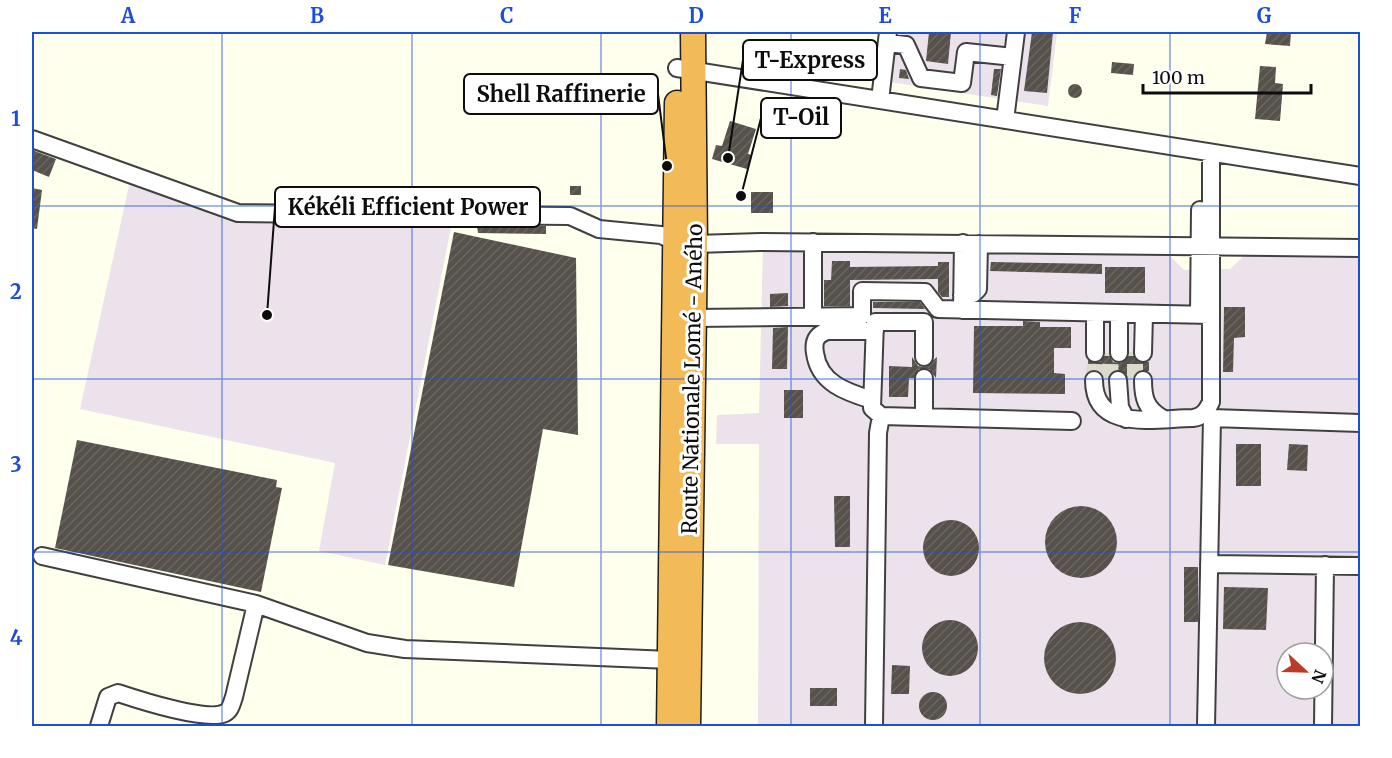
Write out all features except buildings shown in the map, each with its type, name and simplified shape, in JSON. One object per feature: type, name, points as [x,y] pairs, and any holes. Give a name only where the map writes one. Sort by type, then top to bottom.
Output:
[{"type":"highway","name":"Route Nationale Lomé - Aného","points":[[669,726],[685,243],[685,70],[678,32]]},
{"type":"highway","name":"Route Nationale Lomé - Aného","points":[[685,70],[693,32]]},
{"type":"highway","name":"Route Nationale Lomé - Aného","points":[[685,243],[694,318],[688,726]]},
{"type":"street","points":[[1005,120],[1016,32]]},
{"type":"street","points":[[880,100],[888,37],[906,45],[921,78],[962,83],[966,51],[1013,57]]},
{"type":"street","points":[[685,70],[1360,176]]},
{"type":"street","points":[[32,139],[238,213],[570,216],[599,230],[660,235],[685,243],[813,242],[1360,248]]},
{"type":"street","points":[[1206,152],[1205,315],[1211,402],[1206,726]]},
{"type":"street","points":[[813,242],[813,316]]},
{"type":"street","points":[[962,303],[978,289],[971,244]]},
{"type":"street","points":[[694,318],[862,316],[862,291],[925,292],[938,309],[962,303],[1120,314],[1205,315]]},
{"type":"street","points":[[1120,314],[1119,353],[1120,314]]},
{"type":"street","points":[[924,357],[924,322],[875,322],[872,408],[881,416],[1072,421]]},
{"type":"street","points":[[873,400],[840,389],[829,381],[818,367],[814,346],[820,334],[827,331],[875,331]]},
{"type":"street","points":[[924,378],[924,417]]},
{"type":"street","points":[[1119,380],[1162,418]]},
{"type":"street","points":[[1119,380],[1094,391],[1124,416],[1193,418],[1209,415],[1360,423]]},
{"type":"street","points":[[1119,380],[1120,407],[1124,416]]},
{"type":"street","points":[[874,726],[878,433],[881,416]]},
{"type":"street","points":[[42,556],[256,604],[357,640],[405,649],[670,660]]},
{"type":"street","points":[[1209,564],[1360,566]]},
{"type":"street","points":[[1323,726],[1325,565]]},
{"type":"street","points":[[99,726],[108,698],[118,693],[160,706],[212,715],[225,714],[230,710],[234,696],[256,604]]},
{"type":"shaded area","points":[[881,32],[1057,32],[1048,106],[876,80]]},
{"type":"shaded area","points":[[130,181],[242,219],[452,222],[385,565],[319,551],[335,463],[80,409]]},
{"type":"shaded area","points":[[763,244],[1165,251],[1184,270],[1230,269],[1252,248],[1360,251],[1360,726],[758,726],[759,444],[716,444],[717,415],[759,413]]},
{"type":"tunnel","points":[[1135,352],[1135,380]]},
{"type":"tunnel","points":[[1094,380],[1095,353]]},
{"type":"tunnel","points":[[1110,380],[1111,353]]},
{"type":"place","name":"T-Express","points":[[728,158]]},
{"type":"place","name":"Shell Raffinerie","points":[[667,166]]},
{"type":"place","name":"T-Oil","points":[[741,196]]},
{"type":"place","name":"Kékéli Efficient Power","points":[[267,315]]}]
